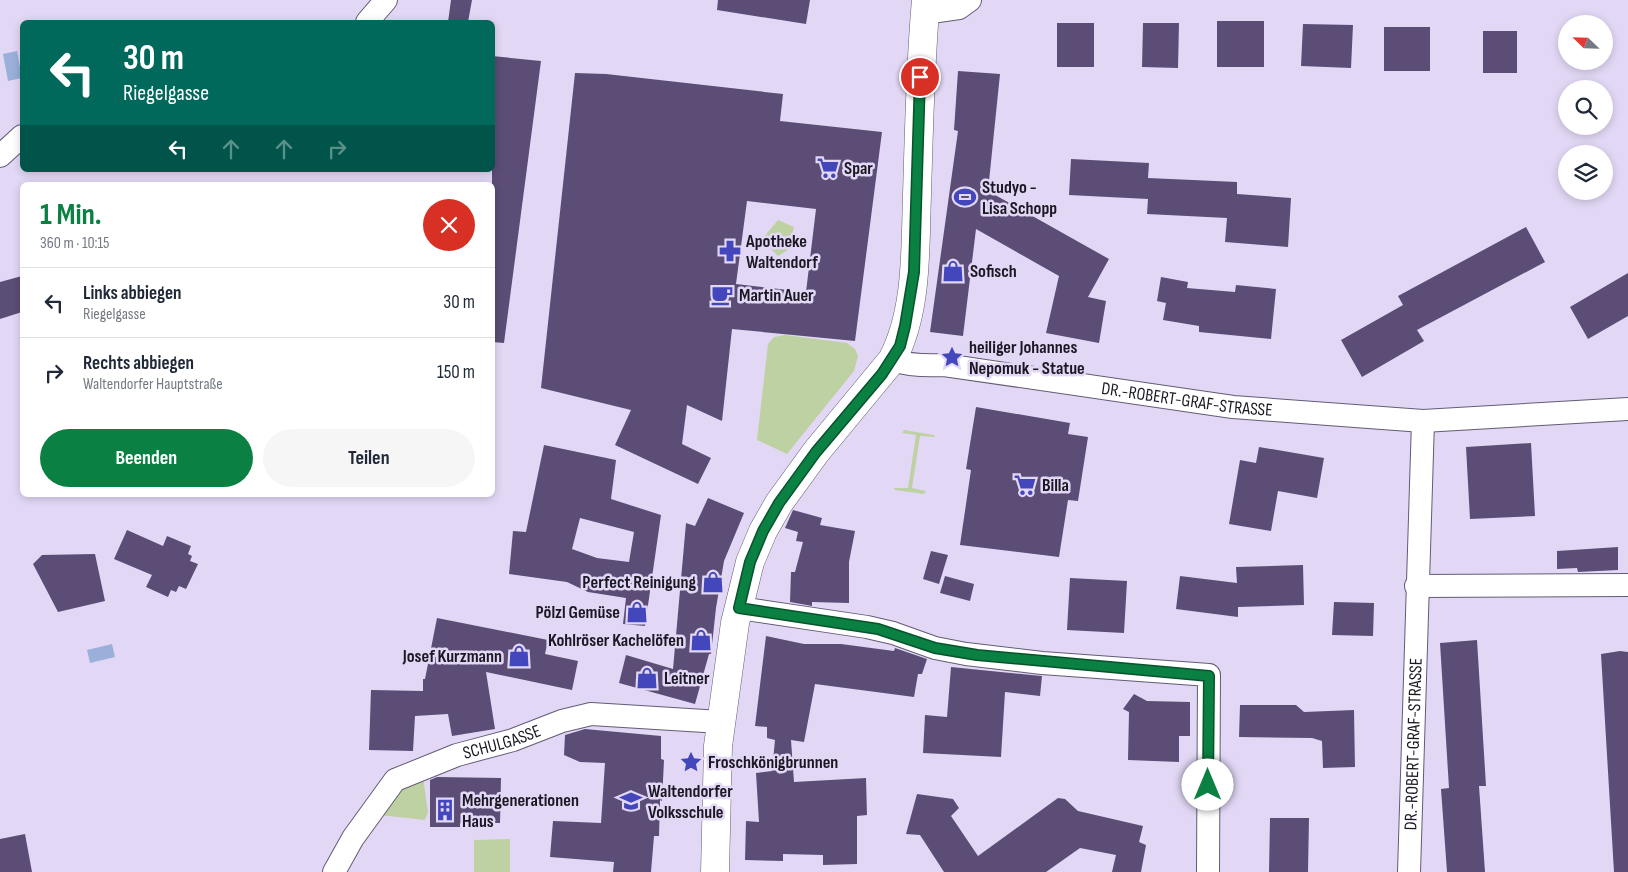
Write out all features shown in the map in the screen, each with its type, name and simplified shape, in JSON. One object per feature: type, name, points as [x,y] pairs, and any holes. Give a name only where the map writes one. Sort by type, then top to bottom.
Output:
[{"type":"main road","points":[[715,872],[717,759],[739,608],[750,562],[763,531],[779,503],[816,452],[892,360],[900,346],[905,326],[914,272],[925,7]]},
{"type":"street","points":[[369,20],[386,0]]},
{"type":"street","points":[[925,7],[959,8],[970,0]]},
{"type":"street","points":[[0,156],[20,138]]},
{"type":"street","name":"DR.-ROBERT-GRAF-STRASSE","points":[[892,360],[908,365],[920,363],[944,365],[1233,407],[1423,421],[1628,409]]},
{"type":"street","name":"DR.-ROBERT-GRAF-STRASSE","points":[[1409,872],[1416,586],[1423,421]]},
{"type":"street","points":[[1416,586],[1628,585]]},
{"type":"street","points":[[739,608],[878,629],[935,648],[973,655],[1209,676],[1208,872]]},
{"type":"street","name":"SCHULGASSE","points":[[334,872],[353,838],[395,780],[457,756],[513,740],[562,720],[592,714],[722,722]]},
{"type":"green space","points":[[778,220],[794,227],[788,250],[778,256],[763,241],[764,237]]},
{"type":"green space","points":[[785,335],[847,343],[855,349],[858,356],[854,371],[787,454],[757,440],[768,344],[774,337]]},
{"type":"green space","points":[[904,430],[934,435],[935,437],[920,436],[912,488],[926,491],[924,494],[895,490],[894,488],[908,488],[916,435],[902,433]]},
{"type":"green space","points":[[423,777],[428,812],[425,820],[379,815],[396,793]]},
{"type":"green space","points":[[510,839],[510,872],[474,872],[474,840]]},
{"type":"water","points":[[17,51],[20,78],[8,81],[3,54]]},
{"type":"water","points":[[112,644],[115,657],[90,663],[87,650]]},
{"type":"building","points":[[451,0],[472,0],[468,20],[448,20]]},
{"type":"building","points":[[718,0],[810,0],[806,24],[717,10]]},
{"type":"building","points":[[1217,21],[1264,21],[1264,67],[1217,67]]},
{"type":"building","points":[[1057,23],[1094,23],[1094,67],[1057,67]]},
{"type":"building","points":[[1143,23],[1179,23],[1178,68],[1142,67]]},
{"type":"building","points":[[1303,24],[1353,25],[1351,68],[1301,66]]},
{"type":"building","points":[[1384,27],[1430,27],[1430,71],[1384,71]]},
{"type":"building","points":[[1483,31],[1517,31],[1517,73],[1483,73]]},
{"type":"building","points":[[495,56],[541,61],[504,343],[495,342],[495,182],[492,182],[492,172],[495,172]]},
{"type":"building","points":[[958,71],[1000,74],[988,191],[1109,259],[1088,297],[1106,301],[1099,343],[1046,333],[1059,276],[976,229],[963,336],[930,332],[958,131],[954,130]]},
{"type":"building","points":[[575,73],[606,74],[783,94],[780,121],[882,132],[855,341],[732,329],[722,421],[687,405],[682,444],[711,458],[698,484],[615,445],[631,410],[541,388]],"holes":[[[747,201],[816,209],[806,292],[736,284]]]},
{"type":"building","points":[[1071,159],[1149,163],[1148,178],[1237,182],[1237,194],[1291,198],[1288,247],[1225,242],[1227,218],[1147,214],[1148,199],[1069,195]]},
{"type":"building","points":[[1526,227],[1545,262],[1417,330],[1424,341],[1362,377],[1341,340],[1403,305],[1398,296]]},
{"type":"building","points":[[1628,273],[1628,316],[1588,339],[1570,307]]},
{"type":"building","points":[[20,277],[20,313],[0,319],[0,282]]},
{"type":"building","points":[[1161,277],[1188,282],[1187,288],[1235,292],[1236,285],[1276,289],[1271,339],[1199,332],[1199,326],[1163,320],[1166,303],[1157,301]]},
{"type":"building","name":"Billa","points":[[976,407],[1070,423],[1068,434],[1088,437],[1078,501],[1068,500],[1059,557],[960,545],[971,470],[966,469]]},
{"type":"building","points":[[1531,443],[1535,516],[1470,519],[1466,447]]},
{"type":"building","points":[[544,445],[616,460],[611,499],[661,515],[645,626],[623,624],[626,598],[588,592],[567,582],[509,574],[513,531],[526,532]],"holes":[[[580,518],[634,532],[629,562],[597,558],[572,549]]]},
{"type":"building","points":[[1259,447],[1324,458],[1317,498],[1278,491],[1271,531],[1229,524],[1240,460],[1256,463]]},
{"type":"building","points":[[708,498],[744,513],[724,561],[711,654],[709,654],[695,704],[619,683],[626,655],[673,669],[686,523],[695,526]]},
{"type":"building","points":[[793,510],[822,518],[820,525],[855,531],[849,562],[849,603],[812,602],[812,606],[790,602],[791,572],[795,572],[803,542],[796,541],[798,532],[785,528]]},
{"type":"building","points":[[127,530],[163,546],[167,536],[191,546],[188,554],[192,556],[190,561],[198,564],[186,589],[179,586],[176,592],[171,590],[168,597],[146,587],[152,575],[114,559]]},
{"type":"building","points":[[1618,547],[1618,570],[1578,572],[1577,568],[1557,569],[1557,551]]},
{"type":"building","points":[[931,551],[948,555],[939,584],[923,579]]},
{"type":"building","points":[[95,554],[105,601],[58,612],[33,564],[42,555]]},
{"type":"building","points":[[1303,565],[1304,605],[1238,607],[1238,617],[1176,609],[1180,576],[1237,583],[1236,567]]},
{"type":"building","points":[[945,576],[974,584],[970,601],[940,593]]},
{"type":"building","points":[[1070,578],[1127,581],[1124,633],[1067,630]]},
{"type":"building","points":[[1334,602],[1374,603],[1373,636],[1332,635]]},
{"type":"building","points":[[437,618],[548,640],[545,654],[578,661],[572,690],[486,672],[495,729],[452,736],[448,714],[415,716],[413,751],[369,750],[371,690],[423,691],[423,679],[425,679]]},
{"type":"building","points":[[766,636],[804,644],[841,644],[894,651],[895,648],[927,659],[922,674],[918,674],[914,697],[815,684],[804,742],[791,740],[794,782],[866,778],[867,815],[857,816],[857,864],[823,865],[823,855],[783,854],[783,861],[745,860],[746,821],[759,822],[756,773],[772,771],[775,740],[767,738],[767,727],[755,726]]},
{"type":"building","points":[[1477,640],[1486,786],[1479,786],[1485,872],[1447,872],[1441,789],[1449,788],[1440,643]]},
{"type":"building","points":[[1620,651],[1628,652],[1628,872],[1614,872],[1601,654]]},
{"type":"building","points":[[951,667],[1042,676],[1040,696],[1005,692],[1001,757],[923,753],[925,715],[947,717]]},
{"type":"building","points":[[1134,694],[1147,701],[1190,702],[1190,736],[1179,736],[1179,762],[1128,760],[1129,712],[1123,709]]},
{"type":"building","points":[[1240,705],[1296,705],[1304,712],[1354,710],[1355,767],[1323,768],[1322,741],[1312,738],[1239,737]]},
{"type":"building","name":"Waltendorfer Volksschule","points":[[585,729],[661,736],[661,759],[664,760],[662,801],[660,800],[659,836],[654,836],[651,872],[613,872],[614,862],[550,857],[553,821],[601,823],[605,763],[580,762],[564,755],[565,735]]},
{"type":"building","name":"Mehrgenerationen Haus","points":[[437,777],[501,778],[500,823],[460,823],[460,827],[430,827],[430,780]]},
{"type":"building","points":[[917,794],[953,799],[959,808],[951,816],[978,856],[1058,798],[1065,799],[1078,811],[1143,826],[1139,842],[1146,845],[1141,872],[1112,872],[1116,855],[1080,848],[1046,872],[944,872],[920,835],[906,834]]},
{"type":"building","points":[[1270,818],[1309,818],[1308,872],[1269,872]]},
{"type":"building","points":[[25,834],[32,872],[0,872],[0,839]]},
{"type":"place","name":"Spar","points":[[828,168]]},
{"type":"place","name":"Studyo - Lisa Schopp","points":[[965,197]]},
{"type":"place","name":"Apotheke Waltendorf","points":[[730,251]]},
{"type":"place","name":"Sofisch","points":[[953,271]]},
{"type":"place","name":"Martin Auer","points":[[722,295]]},
{"type":"place","name":"heiliger Johannes Nepomuk - Statue","points":[[952,357]]},
{"type":"place","name":"Billa","points":[[1025,485]]},
{"type":"place","name":"Perfect Reinigung","points":[[713,582]]},
{"type":"place","name":"Pölzl Gemüse","points":[[637,612]]},
{"type":"place","name":"Kohlröser Kachelöfen","points":[[701,640]]},
{"type":"place","name":"Josef Kurzmann","points":[[519,656]]},
{"type":"place","name":"Leitner","points":[[647,678]]},
{"type":"place","name":"Froschkönigbrunnen","points":[[691,762]]},
{"type":"place","name":"Waltendorfer Volksschule","points":[[631,801]]},
{"type":"place","name":"Mehrgenerationen Haus","points":[[445,810]]},
{"type":"route","points":[[920,77],[914,272],[900,346],[882,374],[816,452],[779,503],[763,531],[750,562],[739,608],[878,629],[892,632],[935,648],[966,654],[1042,663],[1209,676],[1208,785]]}]
